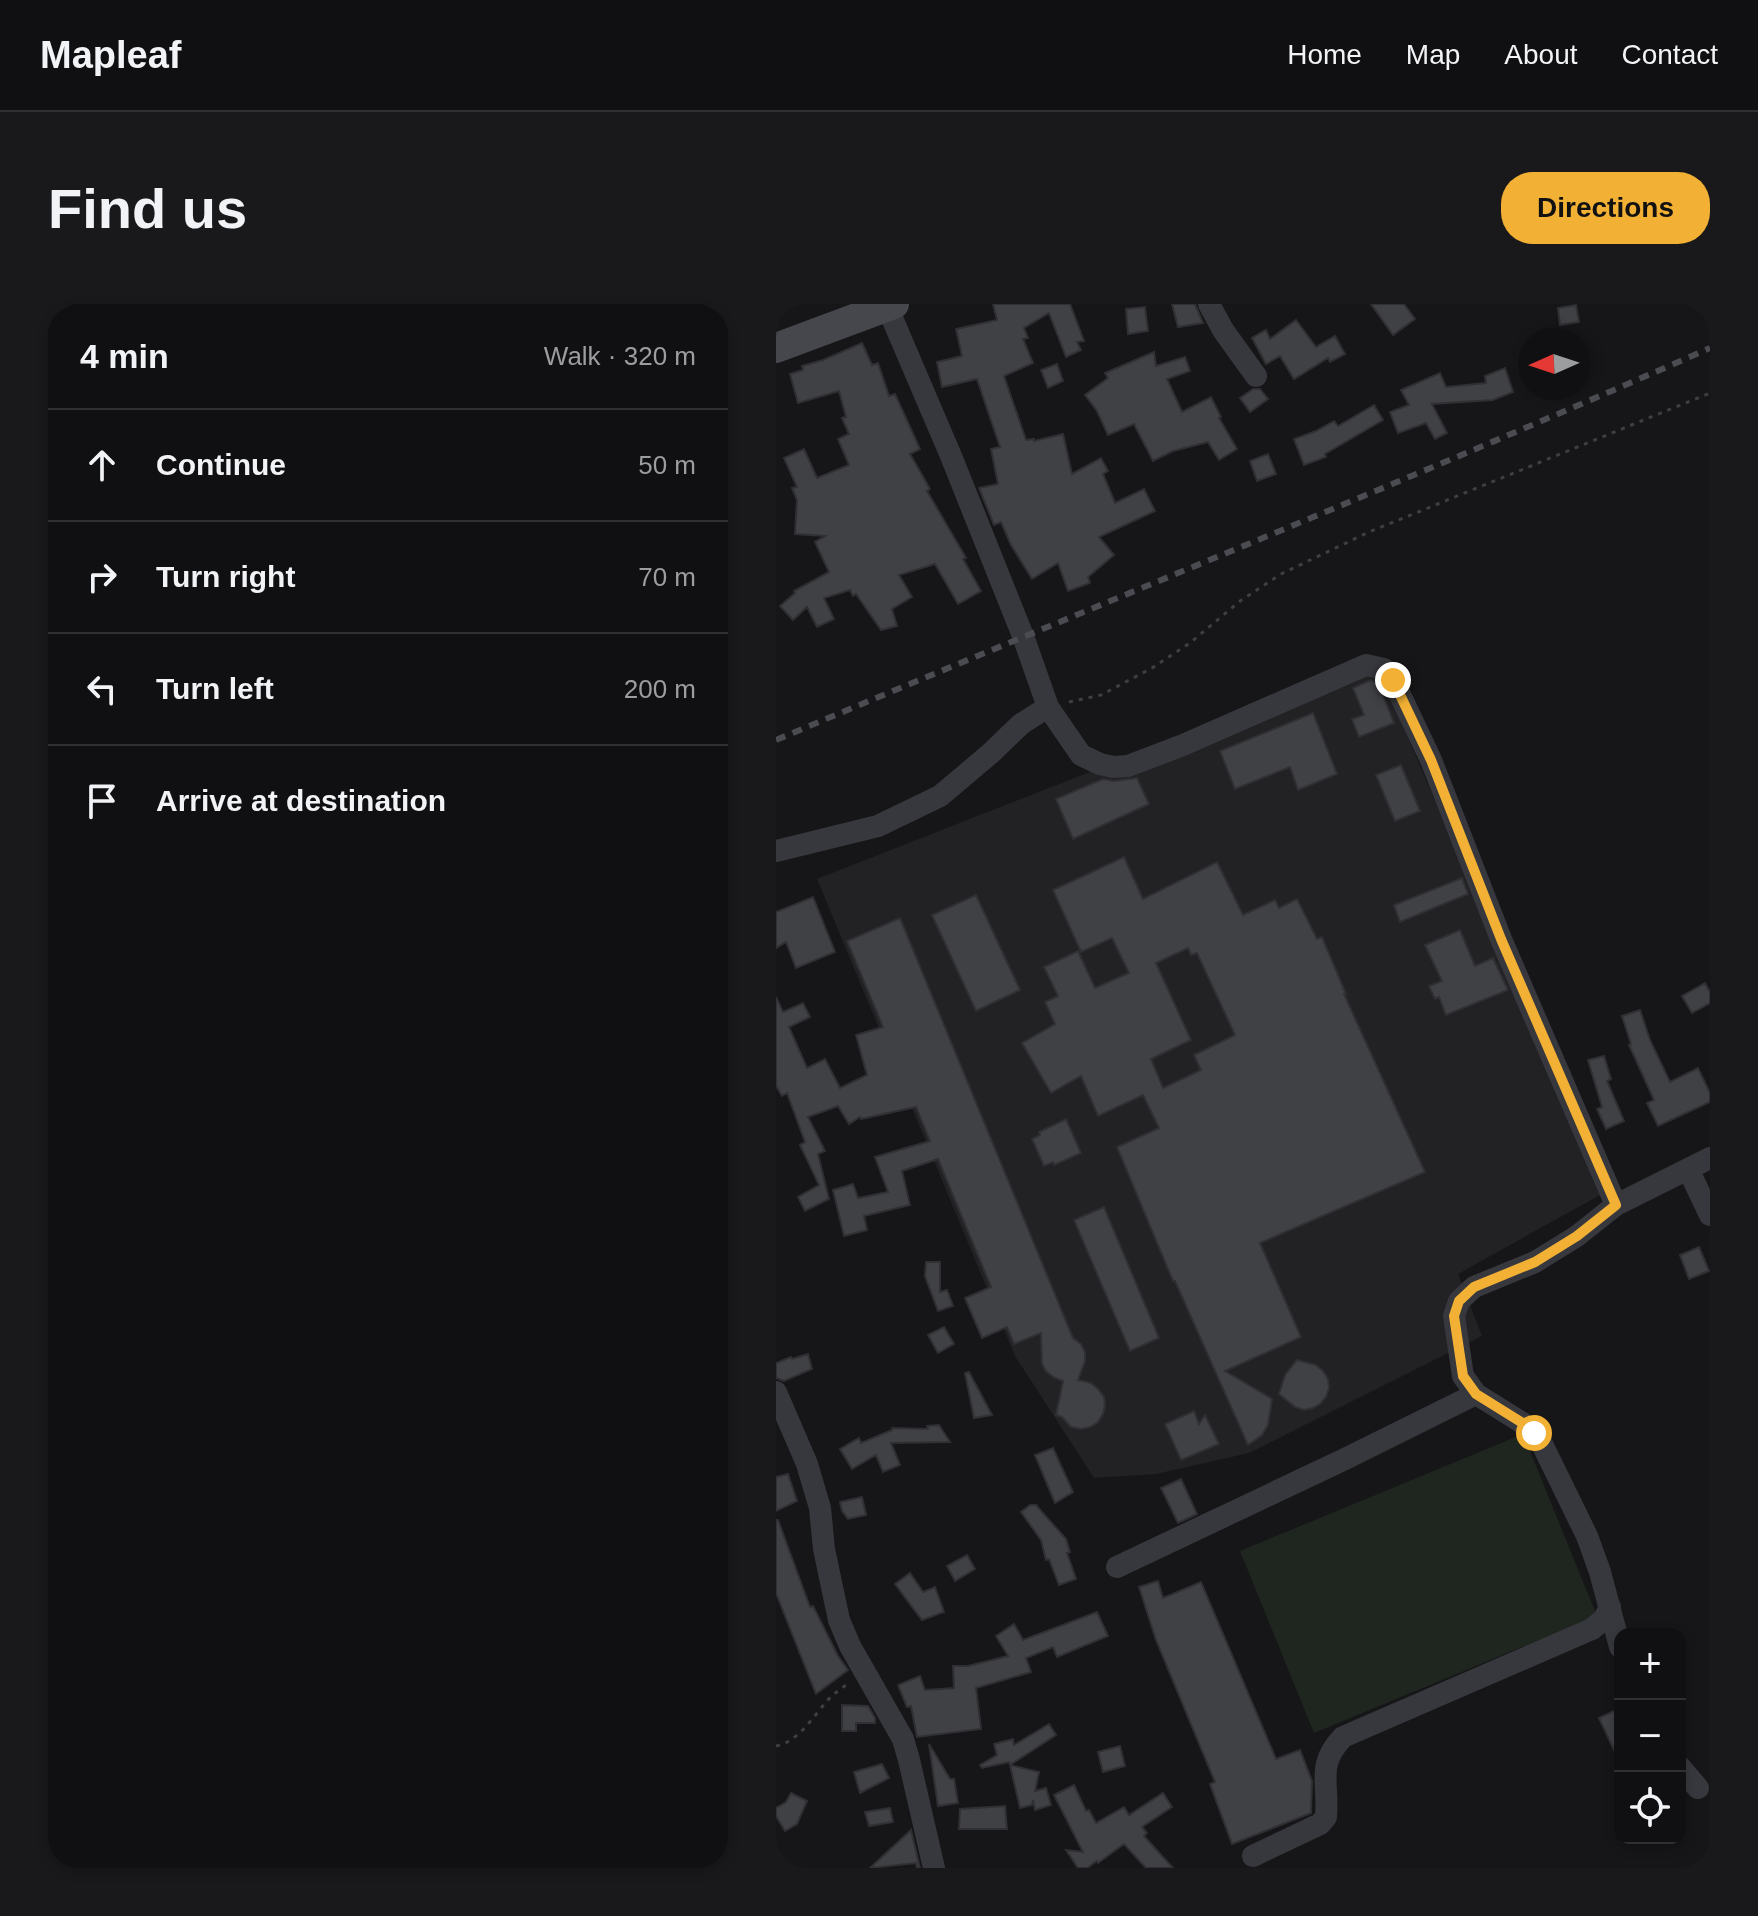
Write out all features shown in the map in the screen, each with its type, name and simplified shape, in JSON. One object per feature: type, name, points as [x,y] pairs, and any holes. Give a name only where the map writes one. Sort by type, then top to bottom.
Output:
[{"type":"main road","points":[[776,348],[889,305]]},
{"type":"street","points":[[1209,304],[1223,330],[1256,376]]},
{"type":"street","points":[[889,305],[1023,636],[1048,707],[1081,755],[1100,764],[1128,766],[1366,665],[1384,669],[1393,680],[1431,760],[1501,939],[1616,1205]]},
{"type":"street","points":[[776,851],[878,826],[940,796],[1021,724],[1048,707]]},
{"type":"street","points":[[1615,1628],[1587,1536],[1542,1444],[1521,1422],[1476,1394],[1463,1376],[1454,1316],[1459,1301],[1474,1287],[1535,1262],[1577,1236],[1616,1205],[1710,1158]]},
{"type":"street","points":[[1688,1169],[1710,1215]]},
{"type":"street","points":[[776,1392],[807,1464],[820,1508],[824,1549],[839,1620],[850,1646],[903,1739],[934,1868]]},
{"type":"street","points":[[1117,1567],[1476,1394]]},
{"type":"street","points":[[1253,1856],[1320,1824],[1326,1817],[1325,1773],[1328,1758],[1343,1737],[1592,1629],[1604,1619],[1610,1607]]},
{"type":"street","points":[[1684,1772],[1698,1788]]},
{"type":"path","points":[[1048,707],[1101,695],[1152,668],[1281,574],[1369,532],[1710,393]]},
{"type":"path","points":[[776,1746],[785,1745],[831,1697],[864,1671]]},
{"type":"shaded area","points":[[1375,660],[1602,1194],[1458,1274],[1482,1336],[1249,1453],[1156,1474],[1094,1478],[1015,1356],[817,879]]},
{"type":"shaded area","points":[[1523,1434],[1597,1616],[1314,1733],[1240,1551]]},
{"type":"building","points":[[993,304],[1070,304],[1084,341],[1077,342],[1081,350],[1066,357],[1049,313],[1024,328],[1028,338],[1023,339],[1033,363],[1004,376],[1026,440],[1063,434],[1072,474],[1101,458],[1108,471],[1103,474],[1115,503],[1144,489],[1155,511],[1099,537],[1114,555],[1088,577],[1090,583],[1068,591],[1058,563],[1032,579],[1001,522],[994,525],[979,488],[998,484],[991,449],[1000,447],[977,379],[942,387],[937,362],[962,356],[956,329],[997,320]]},
{"type":"building","points":[[1172,304],[1195,304],[1203,323],[1178,327]]},
{"type":"building","points":[[1371,304],[1404,304],[1415,319],[1393,335]]},
{"type":"building","points":[[1576,305],[1579,322],[1560,325],[1558,308]]},
{"type":"building","points":[[1145,307],[1148,331],[1128,334],[1126,309]]},
{"type":"building","points":[[1296,320],[1316,347],[1335,336],[1345,354],[1330,362],[1328,358],[1294,379],[1280,356],[1266,364],[1252,338],[1266,330],[1270,339]]},
{"type":"building","points":[[862,343],[872,365],[878,363],[889,396],[895,394],[920,449],[910,454],[981,591],[958,604],[935,564],[899,575],[912,597],[892,609],[897,626],[881,630],[850,590],[824,598],[834,619],[817,627],[807,607],[793,620],[780,606],[794,591],[829,572],[815,542],[825,536],[795,534],[797,500],[792,488],[797,487],[784,458],[804,449],[817,478],[849,465],[838,439],[849,434],[842,418],[846,417],[839,391],[798,403],[790,374],[803,370],[802,366]]},
{"type":"building","points":[[1154,352],[1156,366],[1185,357],[1190,371],[1167,379],[1182,412],[1211,397],[1237,449],[1219,460],[1208,442],[1173,451],[1153,461],[1134,424],[1108,435],[1097,411],[1085,395],[1108,378],[1105,373]]},
{"type":"building","points":[[1057,364],[1063,381],[1048,388],[1041,370]]},
{"type":"building","points":[[1505,368],[1513,392],[1493,400],[1432,404],[1447,433],[1435,439],[1426,423],[1398,433],[1390,412],[1409,405],[1401,390],[1440,373],[1446,387],[1486,383],[1485,376]]},
{"type":"building","points":[[1253,389],[1260,389],[1268,399],[1250,412],[1240,398]]},
{"type":"building","points":[[1374,405],[1383,420],[1325,454],[1326,457],[1304,465],[1294,439],[1334,421],[1338,426]]},
{"type":"building","points":[[1268,454],[1276,474],[1257,481],[1250,461]]},
{"type":"building","points":[[1371,680],[1379,685],[1394,723],[1359,737],[1352,719],[1364,715],[1353,688]]},
{"type":"building","points":[[1313,713],[1337,774],[1298,790],[1290,767],[1235,789],[1220,751]]},
{"type":"building","points":[[1401,765],[1420,811],[1395,821],[1376,775]]},
{"type":"building","points":[[1137,778],[1149,804],[1073,839],[1056,799],[1103,779]]},
{"type":"building","points":[[1124,857],[1143,899],[1217,862],[1243,915],[1275,900],[1279,908],[1297,899],[1317,939],[1322,937],[1344,994],[1425,1172],[1260,1243],[1301,1337],[1225,1371],[1272,1399],[1268,1425],[1262,1435],[1248,1445],[1173,1281],[1117,1147],[1159,1128],[1143,1095],[1098,1116],[1081,1076],[1051,1093],[1022,1043],[1055,1024],[1045,1002],[1058,996],[1044,967],[1078,951],[1095,988],[1129,973],[1112,938],[1081,952],[1053,890]],"holes":[[[1188,948],[1191,955],[1197,953],[1235,1035],[1194,1055],[1201,1070],[1163,1088],[1151,1059],[1191,1040],[1156,963]]]},
{"type":"building","points":[[1462,878],[1468,894],[1400,922],[1394,905]]},
{"type":"building","points":[[976,895],[1020,990],[976,1011],[932,915]]},
{"type":"building","points":[[813,897],[835,952],[796,968],[786,942],[776,948],[776,912]]},
{"type":"building","points":[[900,918],[1073,1338],[1085,1352],[1078,1380],[1091,1383],[1104,1397],[1103,1414],[1090,1427],[1071,1427],[1056,1415],[1063,1381],[1053,1377],[1042,1364],[1041,1333],[1014,1344],[1007,1327],[982,1338],[965,1298],[991,1287],[938,1159],[902,1171],[910,1205],[864,1216],[867,1230],[844,1236],[833,1190],[853,1184],[858,1198],[888,1192],[875,1157],[930,1141],[916,1107],[860,1117],[849,1124],[838,1106],[808,1117],[825,1151],[818,1154],[829,1199],[805,1211],[798,1197],[819,1185],[800,1145],[805,1142],[787,1093],[782,1096],[776,1086],[776,997],[783,1012],[803,1003],[810,1017],[789,1027],[807,1068],[825,1059],[840,1088],[867,1075],[856,1035],[883,1027],[847,941]]},
{"type":"building","points":[[1460,930],[1475,966],[1493,958],[1508,990],[1446,1015],[1439,997],[1435,999],[1429,986],[1442,981],[1425,945]]},
{"type":"building","points":[[1705,983],[1710,992],[1710,1003],[1692,1013],[1682,996]]},
{"type":"building","points":[[1640,1010],[1670,1082],[1698,1068],[1710,1093],[1710,1102],[1658,1126],[1647,1103],[1654,1100],[1629,1045],[1622,1016]]},
{"type":"building","points":[[1604,1056],[1611,1079],[1607,1081],[1624,1121],[1606,1129],[1597,1109],[1602,1107],[1588,1060]]},
{"type":"building","points":[[1066,1119],[1081,1153],[1044,1166],[1032,1139],[1040,1135],[1039,1132]]},
{"type":"building","points":[[1104,1207],[1159,1338],[1130,1351],[1074,1220]]},
{"type":"building","points":[[1699,1247],[1709,1271],[1689,1279],[1680,1255]]},
{"type":"building","points":[[926,1262],[940,1262],[940,1292],[947,1290],[953,1306],[938,1311],[925,1276]]},
{"type":"building","points":[[944,1327],[954,1344],[938,1353],[928,1335]]},
{"type":"building","points":[[808,1354],[812,1369],[784,1381],[776,1378],[776,1363]]},
{"type":"building","points":[[1297,1360],[1316,1365],[1328,1379],[1326,1397],[1313,1408],[1304,1410],[1295,1407],[1279,1394],[1285,1375]]},
{"type":"building","points":[[969,1372],[992,1415],[974,1418],[965,1373]]},
{"type":"building","points":[[1194,1411],[1199,1424],[1205,1415],[1219,1444],[1181,1460],[1165,1424]]},
{"type":"building","points":[[939,1425],[950,1442],[891,1443],[900,1465],[883,1472],[876,1455],[852,1469],[840,1449],[859,1438],[861,1443],[892,1428],[928,1429],[927,1426]]},
{"type":"building","points":[[1053,1448],[1073,1492],[1055,1503],[1035,1455]]},
{"type":"building","points":[[788,1474],[797,1501],[776,1511],[776,1477]]},
{"type":"building","points":[[1181,1479],[1197,1514],[1178,1523],[1161,1488]]},
{"type":"building","points":[[862,1497],[866,1515],[848,1519],[840,1502]]},
{"type":"building","points":[[1030,1505],[1036,1505],[1066,1539],[1070,1552],[1067,1553],[1076,1579],[1059,1585],[1049,1559],[1046,1560],[1041,1540],[1021,1512]]},
{"type":"building","points":[[776,1520],[810,1607],[813,1606],[848,1670],[816,1694],[776,1593]]},
{"type":"building","points":[[967,1555],[975,1569],[955,1581],[947,1566]]},
{"type":"building","points":[[910,1573],[923,1592],[935,1587],[944,1612],[922,1620],[895,1584]]},
{"type":"building","points":[[1158,1581],[1163,1598],[1201,1582],[1276,1759],[1300,1750],[1312,1781],[1311,1813],[1232,1844],[1210,1784],[1215,1782],[1156,1640],[1139,1587]]},
{"type":"building","points":[[1097,1612],[1108,1636],[1057,1657],[1053,1647],[1026,1658],[1031,1672],[976,1688],[981,1729],[917,1737],[911,1706],[907,1707],[898,1685],[920,1676],[925,1690],[954,1688],[953,1666],[968,1666],[1008,1656],[996,1636],[1014,1624],[1023,1640]]},
{"type":"building","points":[[842,1705],[868,1706],[875,1723],[856,1723],[856,1731],[842,1731]]},
{"type":"building","points":[[1614,1711],[1614,1750],[1599,1718]]},
{"type":"building","points":[[1049,1724],[1056,1735],[1010,1765],[1009,1762],[982,1768],[980,1765],[997,1755],[994,1744],[1013,1739],[1014,1745]]},
{"type":"building","points":[[929,1744],[950,1779],[954,1779],[958,1803],[938,1806]]},
{"type":"building","points":[[1120,1746],[1125,1766],[1103,1772],[1098,1752]]},
{"type":"building","points":[[882,1764],[889,1778],[860,1793],[854,1772]]},
{"type":"building","points":[[1010,1765],[1039,1772],[1035,1791],[1046,1788],[1051,1805],[1035,1810],[1033,1800],[1032,1805],[1020,1808]]},
{"type":"building","points":[[1074,1785],[1086,1811],[1089,1810],[1096,1823],[1124,1807],[1129,1815],[1163,1793],[1172,1807],[1142,1827],[1147,1833],[1144,1836],[1173,1868],[1146,1868],[1124,1844],[1098,1863],[1078,1868],[1066,1850],[1083,1852],[1054,1795]]},
{"type":"building","points":[[791,1793],[807,1801],[797,1824],[785,1831],[776,1816],[776,1808],[786,1802]]},
{"type":"building","points":[[1005,1806],[1007,1829],[959,1829],[960,1809]]},
{"type":"building","points":[[890,1808],[893,1822],[869,1826],[865,1812]]},
{"type":"building","points":[[911,1830],[920,1868],[916,1863],[870,1868]]},
{"type":"railway","points":[[776,740],[1710,348]]},
{"type":"route","points":[[1393,680],[1431,760],[1501,939],[1616,1205],[1577,1236],[1535,1262],[1474,1287],[1459,1301],[1454,1316],[1463,1376],[1476,1394],[1534,1433]]}]
